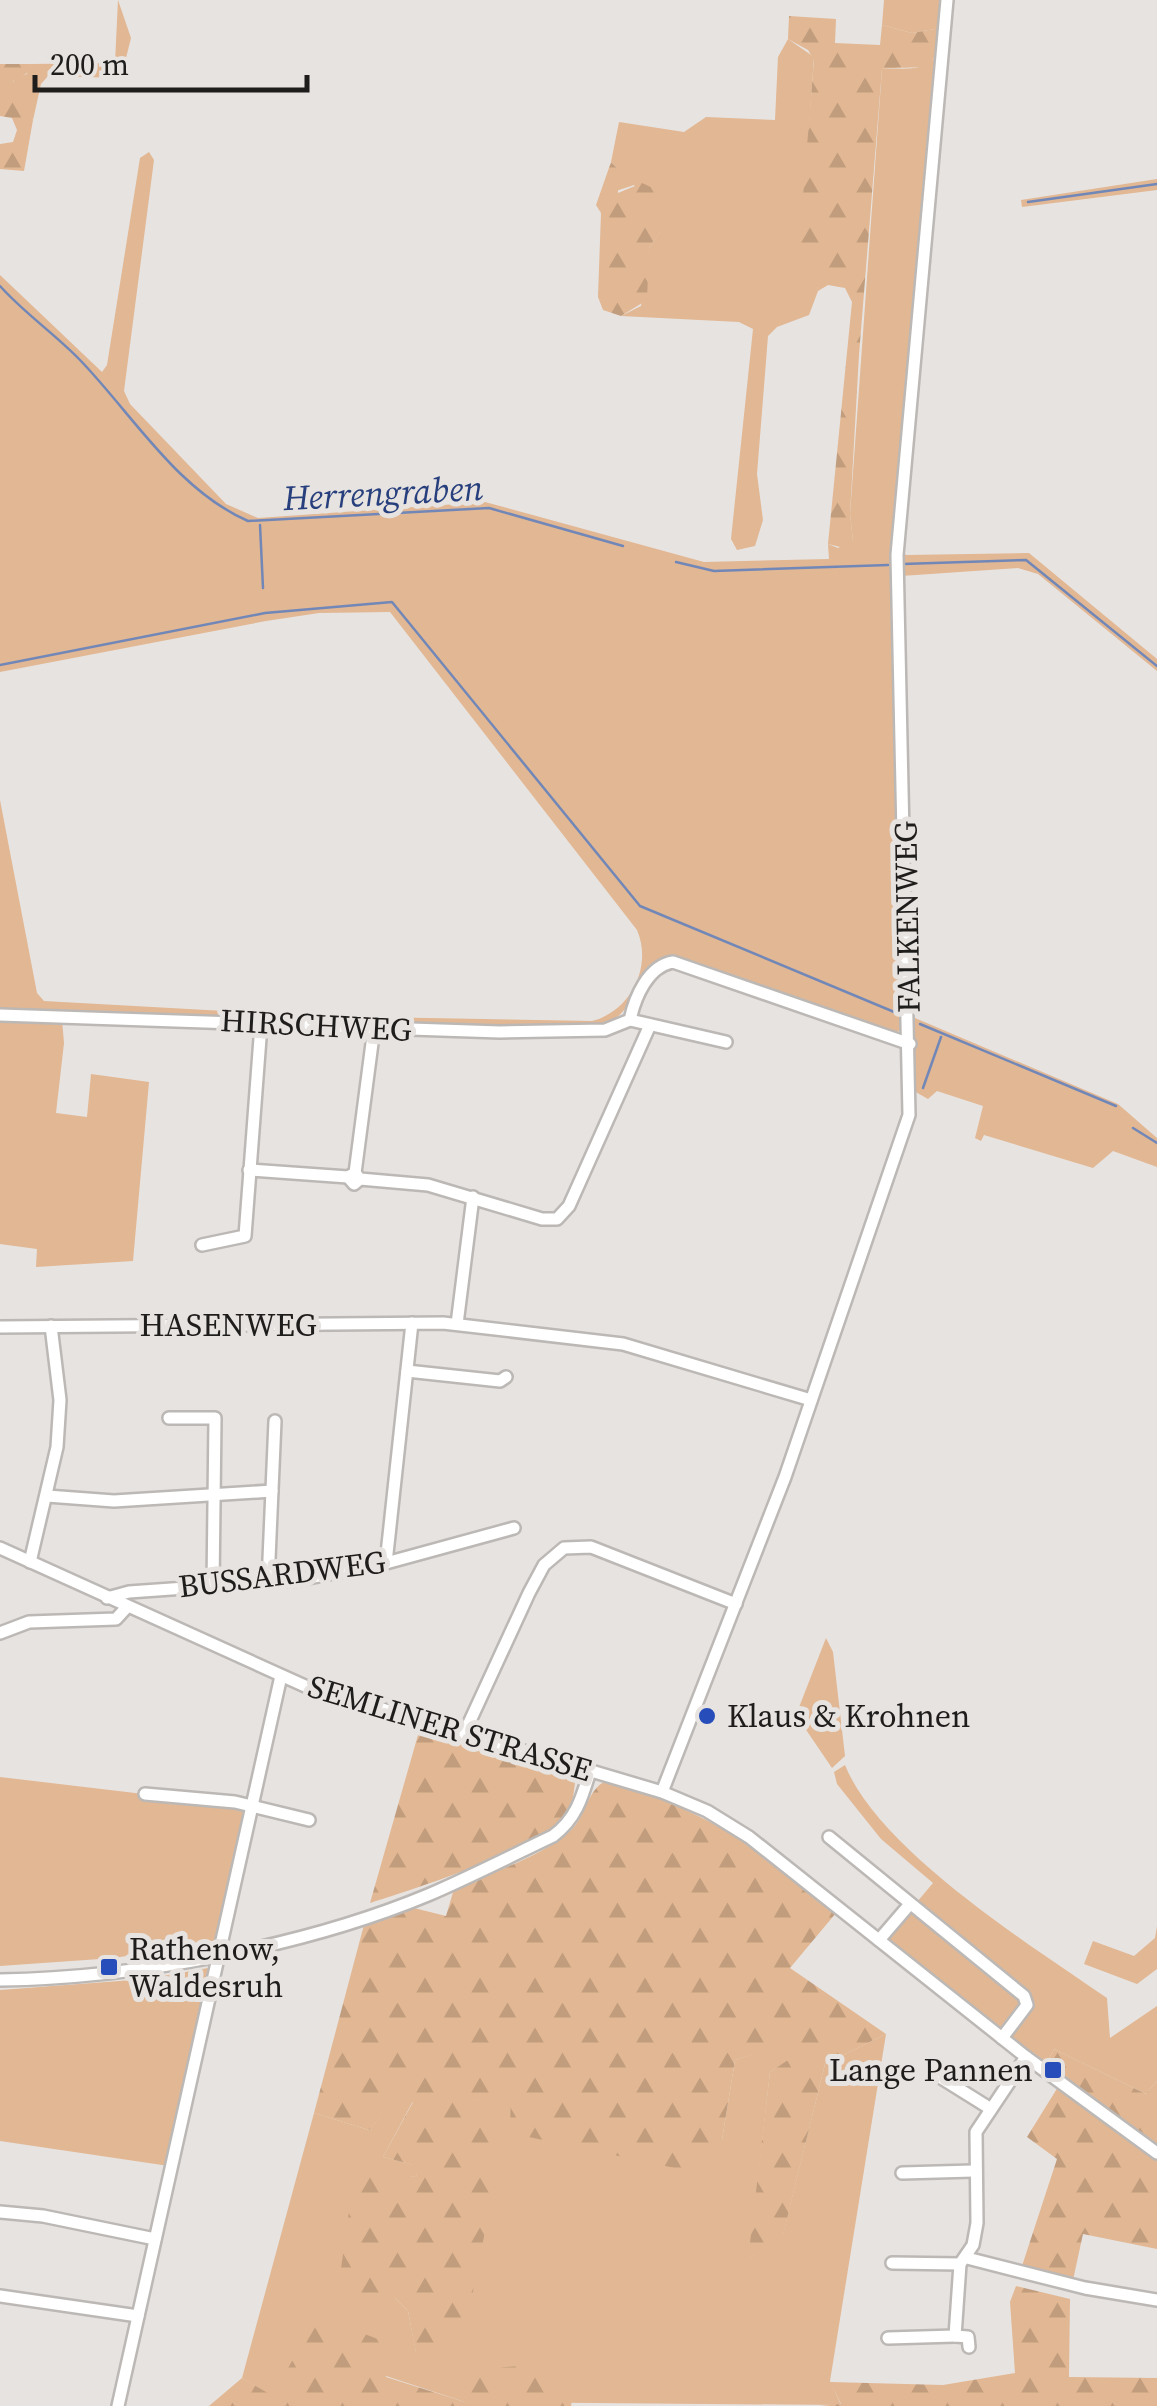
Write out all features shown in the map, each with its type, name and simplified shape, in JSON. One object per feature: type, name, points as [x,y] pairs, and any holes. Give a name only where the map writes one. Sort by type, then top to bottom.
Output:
[{"type":"street","name":"FALKENWEG","points":[[662,1792],[736,1604],[909,1115],[896,554],[948,0]]},
{"type":"street","points":[[630,1020],[660,965],[682,963],[910,1044]]},
{"type":"street","name":"HIRSCHWEG","points":[[0,1014],[537,1032],[605,1030],[630,1020],[650,1026],[673,1026],[726,1042]]},
{"type":"street","points":[[202,1245],[245,1236],[261,1025]]},
{"type":"street","points":[[250,1170],[428,1185],[557,1219],[569,1206],[650,1026]]},
{"type":"street","points":[[354,1176],[374,1028]]},
{"type":"street","points":[[457,1324],[472,1197]]},
{"type":"street","points":[[386,1563],[412,1323]]},
{"type":"street","name":"HASENWEG","points":[[0,1326],[457,1324],[623,1344],[810,1400]]},
{"type":"street","points":[[30,1562],[47,1496],[60,1416],[51,1326]]},
{"type":"street","points":[[408,1371],[500,1381],[506,1377]]},
{"type":"street","points":[[168,1418],[215,1418],[213,1587]]},
{"type":"street","points":[[268,1582],[274,1421]]},
{"type":"street","points":[[47,1496],[114,1501],[272,1491]]},
{"type":"street","name":"BUSSARDWEG","points":[[107,1598],[129,1592],[268,1582],[386,1563],[514,1528]]},
{"type":"street","name":"SEMLINER STRASSE","points":[[0,1548],[281,1676],[662,1792],[726,1822],[883,1936],[1002,2038],[1157,2153]]},
{"type":"street","points":[[464,1734],[544,1565],[564,1548],[601,1551],[736,1604]]},
{"type":"street","points":[[0,1633],[29,1622],[116,1619],[126,1607]]},
{"type":"street","points":[[118,2406],[281,1676]]},
{"type":"street","points":[[0,1980],[109,1973],[216,1956],[294,1937],[425,1896],[553,1836],[568,1825],[579,1806],[590,1771]]},
{"type":"street","points":[[145,1794],[251,1805],[310,1820]]},
{"type":"street","points":[[829,1837],[1024,1996],[1027,2005],[1002,2038]]},
{"type":"street","points":[[883,1936],[910,1904]]},
{"type":"street","points":[[956,2336],[964,2261],[976,2222],[976,2132],[1026,2057]]},
{"type":"street","points":[[936,2074],[991,2110]]},
{"type":"street","points":[[902,2172],[973,2171]]},
{"type":"street","points":[[0,2212],[43,2216],[156,2239]]},
{"type":"street","points":[[892,2263],[964,2261],[1157,2300]]},
{"type":"street","points":[[0,2296],[138,2316]]},
{"type":"street","points":[[888,2338],[968,2337],[969,2347]]},
{"type":"green space","points":[[118,0],[131,38],[121,78],[48,76],[41,84],[33,120],[13,86],[14,78],[27,74],[31,64],[115,63]]},
{"type":"green space","points":[[884,0],[941,0],[940,28],[912,33],[882,25]]},
{"type":"green space","points":[[789,16],[836,19],[835,43],[880,45],[882,25],[912,33],[940,28],[931,62],[882,69],[859,355],[850,514],[853,540],[844,548],[828,544],[852,302],[845,288],[828,285],[818,291],[815,277],[797,270],[814,60],[808,50],[788,39]]},
{"type":"green space","points":[[788,39],[814,57],[805,185],[818,291],[809,315],[777,327],[768,336],[757,474],[763,520],[755,546],[737,550],[731,539],[753,329],[739,322],[621,316],[641,306],[649,248],[661,230],[634,185],[616,191],[617,168],[611,162],[619,122],[684,132],[706,117],[775,120],[778,57]]},
{"type":"green space","points":[[939,54],[894,542],[903,1030],[892,1033],[670,958],[649,972],[628,1005],[609,1023],[571,1030],[0,1011],[0,800],[37,993],[44,1001],[317,1016],[592,1021],[606,1016],[627,998],[640,973],[642,959],[637,930],[390,612],[319,613],[266,621],[0,672],[0,275],[102,372],[107,365],[140,158],[149,152],[154,160],[124,391],[130,404],[226,504],[258,518],[485,502],[704,562],[829,559],[828,544],[838,548],[853,540],[850,514],[882,69],[919,67]]},
{"type":"green space","points":[[0,64],[31,64],[29,72],[13,81],[33,120],[24,171],[0,169],[0,144],[13,142],[17,130],[12,118],[0,116]]},
{"type":"green space","points":[[611,162],[617,168],[618,193],[642,183],[655,189],[662,229],[649,248],[647,300],[621,316],[603,310],[598,297],[601,213],[596,205]]},
{"type":"green space","points":[[1157,179],[1157,190],[1022,207],[1021,200]]},
{"type":"green space","points":[[901,549],[906,555],[1029,553],[1157,659],[1157,671],[1038,574],[1018,568],[901,576]]},
{"type":"green space","points":[[915,1018],[1118,1104],[1157,1138],[1157,1167],[1113,1151],[1093,1168],[984,1135],[981,1141],[975,1138],[983,1106],[937,1091],[928,1099],[914,1091]]},
{"type":"green space","points":[[0,1019],[62,1020],[64,1043],[56,1113],[87,1117],[91,1074],[149,1082],[133,1261],[36,1267],[37,1249],[0,1244]]},
{"type":"green space","points":[[826,1638],[833,1652],[845,1756],[832,1768],[796,1715]]},
{"type":"green space","points":[[420,1728],[564,1769],[575,1783],[572,1802],[563,1819],[523,1845],[471,1868],[370,1903]]},
{"type":"green space","points":[[845,1765],[863,1797],[889,1830],[923,1862],[999,1923],[1107,1998],[1110,2038],[1157,2006],[1157,2081],[1146,2094],[1054,2049],[1045,2066],[885,1940],[933,1883],[881,1839],[837,1784],[834,1772]]},
{"type":"green space","points":[[0,1777],[245,1806],[214,1942],[114,1958],[0,1966]]},
{"type":"green space","points":[[606,1781],[703,1818],[780,1868],[836,1913],[790,1968],[886,2034],[825,2064],[783,2235],[748,2260],[770,2072],[791,2058],[782,2045],[735,2060],[722,2140],[689,2171],[510,2133],[511,2089],[470,2103],[500,2156],[463,2342],[435,2353],[416,2353],[408,2311],[395,2298],[378,2333],[337,2297],[355,2169],[417,2177],[414,2165],[383,2157],[413,2102],[394,2101],[369,2130],[314,2113],[365,1921],[410,1907],[446,1916],[454,1889],[558,1841],[575,1825],[595,1790]]},
{"type":"green space","points":[[1157,1926],[1157,1969],[1137,1984],[1084,1964],[1093,1941],[1134,1956],[1155,1938]]},
{"type":"green space","points":[[208,1968],[169,2166],[0,2141],[0,1990],[146,1979]]},
{"type":"green space","points":[[886,2034],[830,2381],[841,2405],[465,2402],[386,2376],[273,2397],[242,2378],[314,2113],[369,2130],[394,2100],[413,2101],[383,2157],[415,2165],[417,2177],[392,2175],[394,2297],[408,2311],[416,2352],[469,2103],[512,2088],[722,2140],[735,2060],[782,2044],[792,2058],[770,2072],[749,2259],[783,2234],[825,2064]]},
{"type":"green space","points":[[1054,2049],[1146,2094],[1157,2081],[1157,2148],[1045,2066]]},
{"type":"green space","points":[[1058,2087],[1157,2158],[1157,2249],[1083,2234],[1073,2280],[1022,2266],[1057,2159],[1027,2137]]},
{"type":"green space","points":[[1016,2286],[1070,2299],[1069,2377],[1157,2378],[1157,2406],[819,2406],[841,2404],[830,2382],[943,2385],[1015,2373],[1010,2302]]},
{"type":"green space","points":[[317,2315],[390,2344],[386,2377],[465,2402],[474,2373],[505,2367],[528,2368],[539,2371],[560,2387],[572,2400],[571,2406],[209,2406],[242,2378],[273,2396]]},
{"type":"waterway","points":[[1028,202],[1157,184]]},
{"type":"waterway","name":"Herrengraben","points":[[0,286],[80,360],[178,471],[199,490],[248,521],[489,508],[623,546]]},
{"type":"waterway","name":"Herrengraben","points":[[260,525],[263,588]]},
{"type":"waterway","name":"Herrengraben","points":[[903,564],[1026,560],[1157,666]]},
{"type":"waterway","name":"Herrengraben","points":[[676,562],[714,571],[888,565]]},
{"type":"waterway","points":[[0,665],[265,613],[392,602],[640,906],[899,1014]]},
{"type":"waterway","points":[[920,1024],[1116,1106]]},
{"type":"waterway","points":[[923,1088],[941,1037]]},
{"type":"waterway","points":[[1133,1128],[1157,1143]]},
{"type":"place","name":"Klaus & Krohnen","points":[[707,1716]]},
{"type":"place","name":"Rathenow, Waldesruh","points":[[109,1967]]},
{"type":"place","name":"Lange Pannen","points":[[1053,2070]]}]
